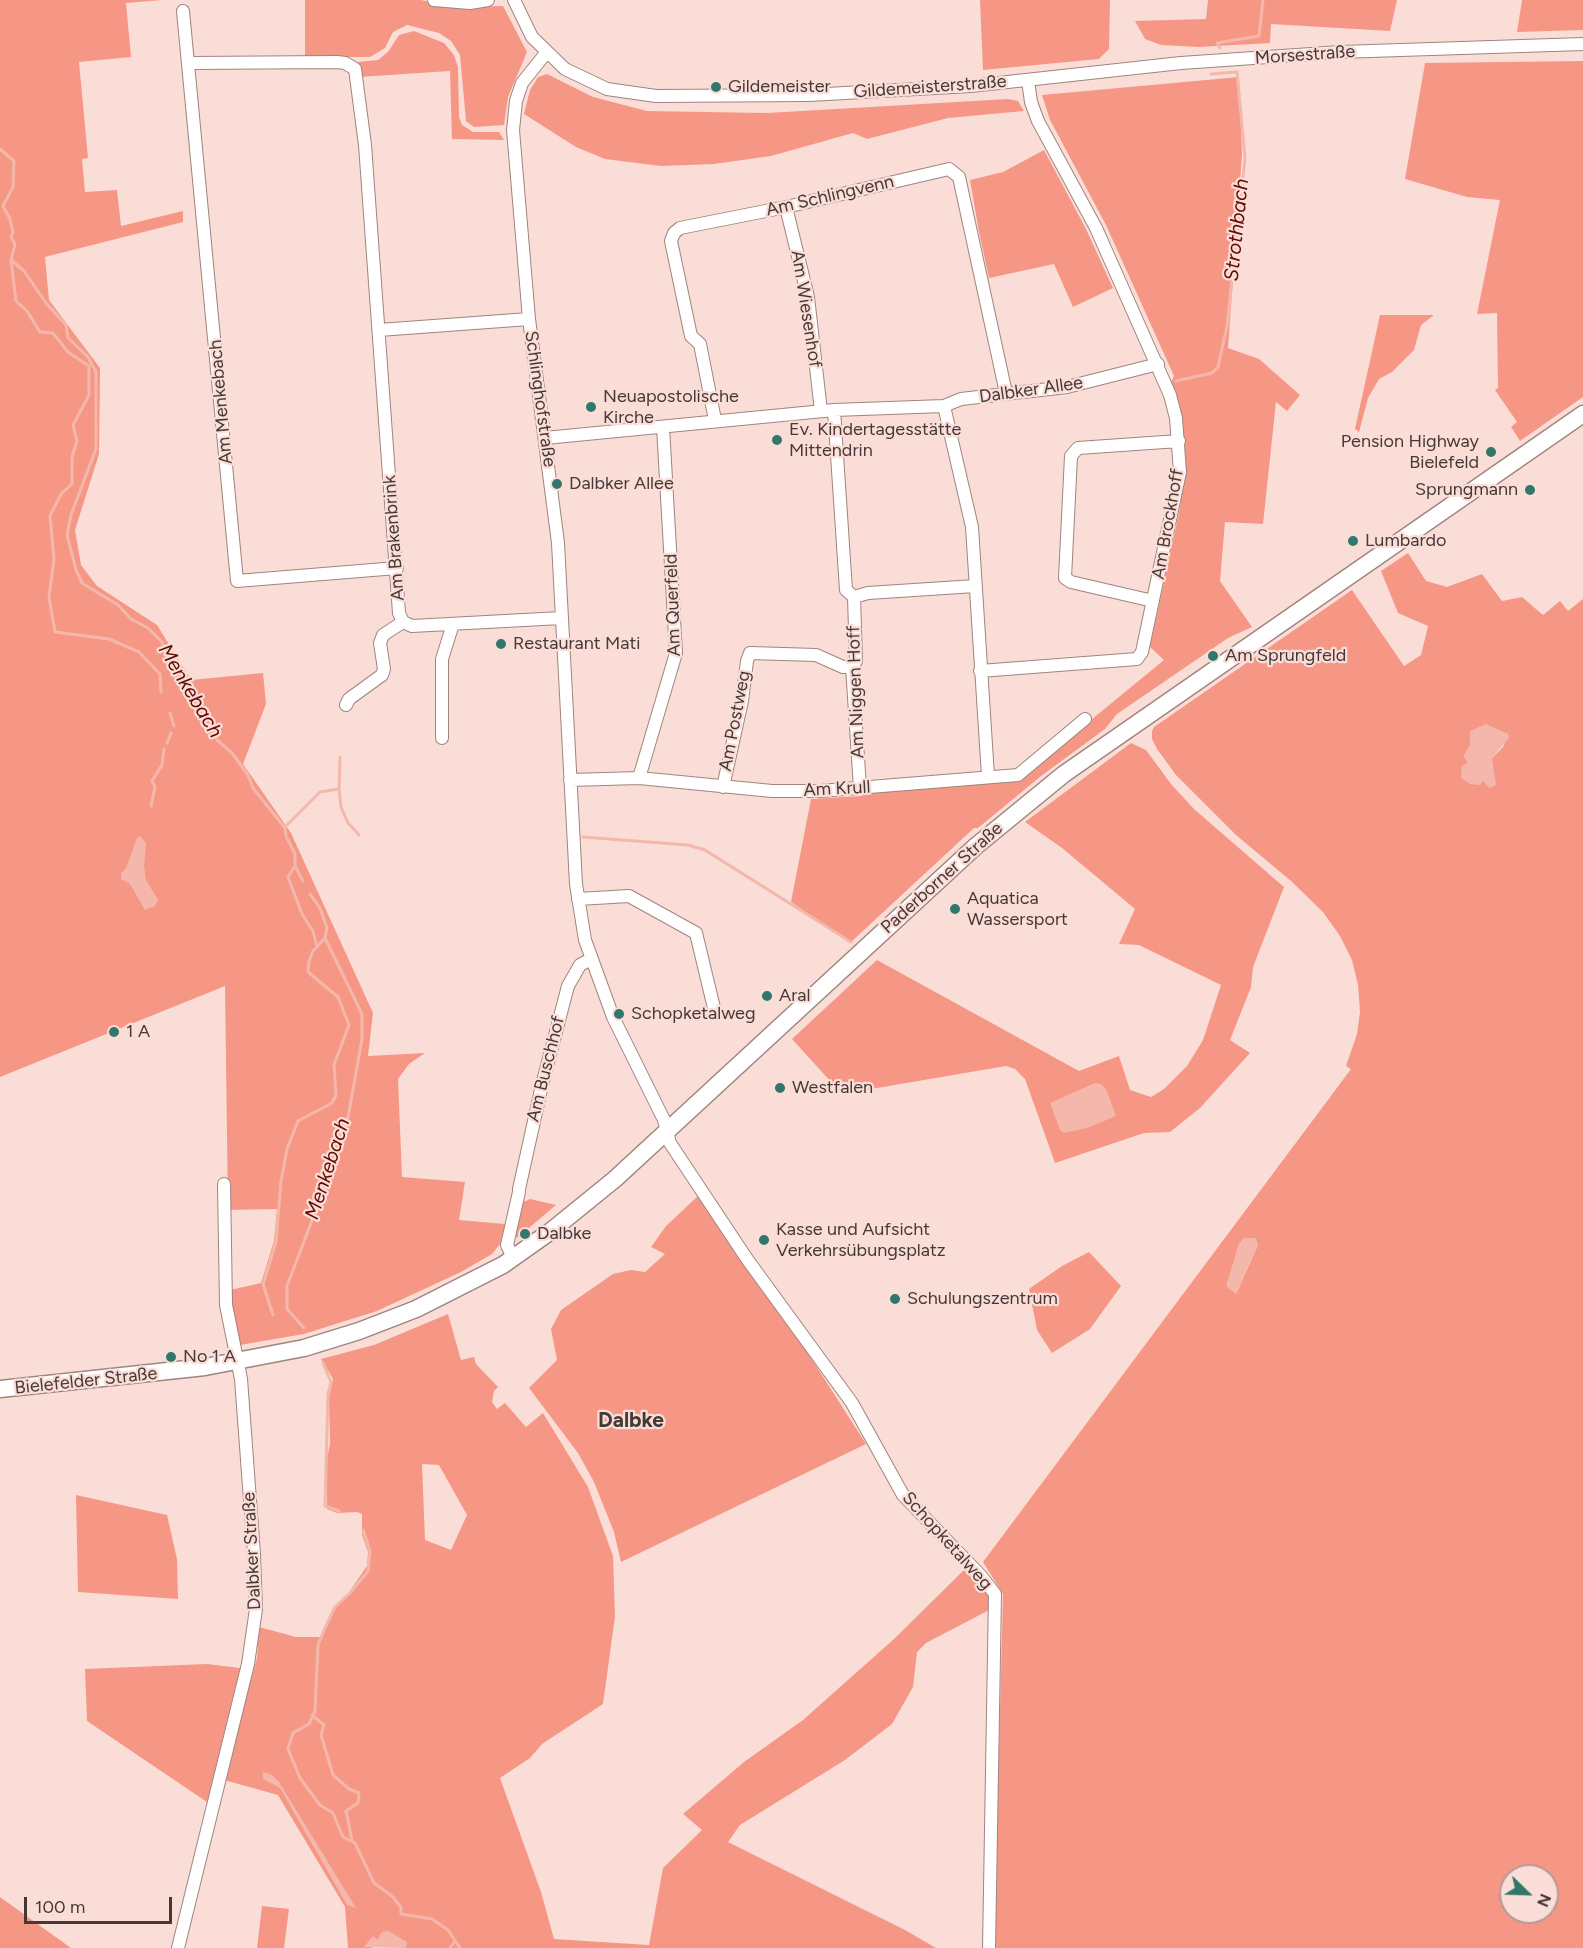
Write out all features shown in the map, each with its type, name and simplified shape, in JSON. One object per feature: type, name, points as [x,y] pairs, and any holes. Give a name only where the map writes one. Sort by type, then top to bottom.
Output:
[{"type":"main road","name":"Paderborner Straße","points":[[314,1346],[416,1309],[462,1288],[513,1258],[576,1212],[667,1132],[976,846],[1064,774],[1583,414]]},
{"type":"main road","name":"Bielefelder Straße","points":[[0,1389],[127,1377],[238,1362],[314,1346]]},
{"type":"street","points":[[434,0],[470,3],[488,0]]},
{"type":"street","name":"Gildemeisterstraße","points":[[514,0],[524,24],[546,53],[565,69],[595,85],[623,93],[656,96],[800,95],[1028,81]]},
{"type":"street","name":"Am Menkebach","points":[[183,11],[190,63],[237,580],[397,568]]},
{"type":"street","name":"Morsestraße","points":[[1028,81],[1181,63],[1340,52],[1583,44]]},
{"type":"street","name":"Schlinghofstraße","points":[[546,53],[530,70],[522,83],[514,112],[514,157],[529,319],[558,543],[578,899],[591,959],[613,1017],[667,1132]]},
{"type":"street","name":"Am Brakenbrink","points":[[190,63],[338,62],[351,65],[356,75],[365,145],[399,613],[403,622],[412,626],[561,618]]},
{"type":"street","name":"Am Brockhoff","points":[[981,671],[1133,661],[1142,652],[1176,500],[1180,472],[1179,441],[1170,394],[1091,218],[1038,121],[1031,102],[1028,81]]},
{"type":"street","name":"Am Schlingvenn","points":[[715,420],[700,344],[691,336],[671,241],[674,233],[680,228],[786,207],[950,169],[956,171],[959,177],[1006,393]]},
{"type":"street","name":"Am Wiesenhof","points":[[786,207],[808,297],[820,411]]},
{"type":"street","points":[[379,330],[529,319]]},
{"type":"street","name":"Dalbker Allee","points":[[545,438],[820,411],[944,406],[961,399],[1067,387],[1158,364]]},
{"type":"street","points":[[944,406],[968,500],[988,776]]},
{"type":"street","name":"Am Niggen Hoff","points":[[834,410],[846,590],[854,597],[856,661],[852,667],[860,788]]},
{"type":"street","name":"Am Querfeld","points":[[639,778],[676,653],[663,427]]},
{"type":"street","points":[[1153,601],[1067,581],[1065,578],[1071,456],[1078,448],[1179,441]]},
{"type":"street","points":[[854,597],[868,593],[975,586]]},
{"type":"street","points":[[346,705],[349,699],[382,675],[384,669],[380,643],[383,635],[403,622]]},
{"type":"street","points":[[442,738],[442,658],[453,624]]},
{"type":"street","name":"Am Postweg","points":[[723,787],[750,653],[816,655],[843,667],[852,667]]},
{"type":"street","name":"Am Krull","points":[[570,780],[639,778],[772,791],[860,788],[1018,775],[1085,719]]},
{"type":"street","points":[[578,899],[629,896],[696,933],[714,1008]]},
{"type":"street","name":"Am Buschhof","points":[[513,1258],[507,1245],[542,1085],[568,986],[580,965],[591,959]]},
{"type":"street","name":"Schopketalweg","points":[[667,1132],[670,1143],[747,1258],[852,1403],[903,1495],[981,1576],[995,1594],[989,1948]]},
{"type":"street","name":"Dalbker Straße","points":[[178,1948],[248,1664],[254,1631],[255,1560],[238,1362],[226,1305],[224,1184]]},
{"type":"shaded area","points":[[0,0],[162,0],[126,3],[131,57],[79,62],[88,158],[82,159],[85,192],[117,190],[121,226],[183,211],[183,222],[45,257],[49,300],[100,368],[99,454],[75,530],[81,565],[97,586],[157,625],[191,680],[263,673],[266,704],[243,764],[291,833],[373,1013],[368,1056],[425,1053],[409,1064],[398,1079],[402,1177],[465,1182],[459,1220],[505,1224],[500,1244],[492,1254],[461,1272],[377,1311],[304,1334],[240,1345],[230,1309],[230,1290],[261,1283],[274,1241],[277,1209],[228,1210],[225,986],[0,1077]]},
{"type":"shaded area","points":[[305,0],[421,0],[455,7],[503,6],[527,52],[508,97],[504,125],[474,127],[466,121],[460,55],[451,41],[439,33],[407,25],[393,32],[385,48],[370,57],[305,57]]},
{"type":"shaded area","points":[[980,0],[1110,0],[1109,49],[1099,59],[983,70]]},
{"type":"shaded area","points":[[1208,0],[1397,0],[1390,31],[1271,24],[1270,43],[1198,47],[1161,45],[1145,39],[1135,21],[1206,19]]},
{"type":"shaded area","points":[[1522,0],[1583,0],[1583,30],[1517,32]]},
{"type":"shaded area","points":[[414,31],[444,43],[454,55],[458,67],[459,117],[462,125],[473,132],[499,132],[504,140],[452,139],[450,71],[359,77],[358,62],[378,60],[388,52],[399,35]]},
{"type":"shaded area","points":[[1583,61],[1583,397],[1520,441],[1511,427],[1517,422],[1495,390],[1498,388],[1497,313],[1477,314],[1500,200],[1467,197],[1405,179],[1425,63]]},
{"type":"shaded area","points":[[547,74],[593,97],[647,111],[767,113],[1008,99],[1018,101],[1024,111],[948,118],[867,139],[853,133],[771,156],[714,164],[661,166],[605,159],[576,147],[524,114],[530,90],[538,77]]},
{"type":"shaded area","points":[[1239,77],[1242,154],[1228,348],[1259,359],[1300,395],[1287,411],[1276,402],[1263,524],[1225,522],[1220,581],[1252,627],[1228,638],[1117,714],[1105,729],[1041,776],[978,828],[974,828],[850,943],[791,902],[811,799],[862,796],[864,791],[1019,779],[1164,660],[1150,647],[1180,508],[1185,461],[1180,413],[1171,383],[1174,376],[1106,225],[1050,120],[1042,95]]},
{"type":"shaded area","points":[[1044,150],[1086,229],[1113,288],[1073,307],[1054,264],[989,278],[979,232],[970,180],[1003,172]]},
{"type":"shaded area","points":[[1380,315],[1434,315],[1421,325],[1414,350],[1392,372],[1379,379],[1368,398],[1359,432],[1355,429]]},
{"type":"shaded area","points":[[1408,553],[1426,581],[1447,587],[1482,574],[1502,601],[1522,597],[1543,615],[1560,601],[1568,611],[1583,599],[1583,1948],[994,1948],[1003,1594],[983,1562],[1351,1069],[1346,1066],[1357,1034],[1360,1012],[1358,985],[1352,960],[1340,936],[1323,912],[1291,881],[1236,835],[1176,775],[1157,749],[1152,739],[1152,731],[1154,727],[1352,590],[1404,666],[1421,655],[1428,626],[1398,613],[1381,571]],"holes":[[[1502,732],[1508,734],[1503,747],[1492,758],[1462,766],[1468,763],[1464,756],[1470,745]],[[1239,1244],[1258,1245],[1236,1294],[1236,1254]]]},
{"type":"shaded area","points":[[1486,724],[1508,734],[1509,738],[1492,758],[1496,785],[1490,788],[1483,781],[1480,785],[1470,784],[1461,778],[1462,766],[1468,763],[1464,756],[1470,745],[1470,731]]},
{"type":"shaded area","points":[[1131,743],[1146,750],[1171,784],[1194,809],[1284,887],[1253,967],[1251,987],[1230,1040],[1250,1053],[1200,1108],[1170,1132],[1144,1133],[1055,1163],[1025,1079],[1015,1069],[1006,1066],[842,1094],[792,1039],[877,960],[1079,1071],[1119,1056],[1130,1090],[1151,1097],[1164,1089],[1187,1066],[1203,1040],[1221,985],[1139,945],[1119,944],[1135,909],[1062,848],[1025,822]]},
{"type":"shaded area","points":[[140,836],[146,843],[144,866],[146,880],[158,900],[155,906],[145,910],[130,884],[121,879],[121,873],[126,868],[137,838]]},
{"type":"shaded area","points":[[1095,1083],[1101,1084],[1107,1091],[1116,1116],[1087,1128],[1064,1133],[1060,1130],[1050,1103]]},
{"type":"shaded area","points":[[699,1195],[755,1280],[797,1336],[866,1444],[621,1562],[614,1532],[594,1482],[578,1453],[529,1388],[557,1360],[551,1329],[561,1310],[613,1274],[631,1270],[645,1272],[665,1254],[651,1247],[666,1226]]},
{"type":"shaded area","points":[[530,1199],[556,1205],[517,1238],[514,1234],[523,1202]]},
{"type":"shaded area","points":[[1244,1238],[1256,1238],[1258,1245],[1236,1294],[1226,1286],[1239,1244]]},
{"type":"shaded area","points":[[1089,1252],[1121,1286],[1090,1329],[1052,1353],[1037,1330],[1029,1289],[1062,1266]]},
{"type":"shaded area","points":[[448,1314],[461,1360],[474,1357],[476,1364],[498,1387],[494,1391],[492,1402],[497,1409],[505,1403],[526,1427],[543,1413],[588,1487],[613,1556],[615,1616],[603,1704],[542,1744],[530,1758],[500,1778],[541,1892],[554,1939],[649,1945],[663,1868],[702,1830],[683,1814],[744,1762],[803,1720],[894,1639],[964,1570],[992,1599],[991,1609],[926,1643],[917,1652],[913,1687],[892,1724],[845,1760],[740,1825],[728,1842],[905,1930],[936,1948],[406,1948],[406,1942],[381,1937],[372,1948],[348,1948],[345,1907],[278,1795],[224,1780],[257,1658],[259,1627],[296,1637],[320,1637],[333,1608],[347,1595],[367,1566],[368,1552],[362,1535],[362,1514],[337,1513],[327,1509],[327,1459],[330,1443],[329,1397],[333,1379],[321,1359],[374,1345]],"holes":[[[422,1464],[439,1465],[467,1515],[451,1550],[425,1540]]]},
{"type":"shaded area","points":[[76,1495],[167,1515],[177,1559],[178,1599],[78,1592]]},
{"type":"shaded area","points":[[207,1664],[240,1668],[207,1802],[87,1721],[85,1669]]},
{"type":"shaded area","points":[[263,1772],[272,1775],[279,1782],[356,1908],[347,1905],[280,1788],[263,1779]]},
{"type":"shaded area","points":[[0,1897],[71,1948],[0,1948]]},
{"type":"shaded area","points":[[262,1906],[289,1909],[284,1948],[257,1948]]},
{"type":"shaded area","points":[[387,1930],[407,1942],[406,1948],[364,1947],[373,1936],[378,1940],[381,1933]]},
{"type":"waterway","name":"Strothbach","points":[[1220,48],[1217,43],[1259,36],[1263,0]]},
{"type":"waterway","name":"Strothbach","points":[[1176,381],[1212,373],[1218,367],[1227,326],[1245,158],[1237,72],[1211,74]]},
{"type":"waterway","name":"Menkebach","points":[[0,149],[14,161],[13,187],[3,206],[10,219],[13,232],[11,237],[15,244],[11,260],[24,271],[46,303],[66,325],[68,338],[88,357],[96,372],[96,449],[71,515],[67,535],[76,570],[82,583],[118,605],[131,619],[148,628],[162,642],[168,659],[180,671],[196,697],[199,710],[210,717],[217,740],[232,753],[248,775],[253,788],[285,828],[286,836],[295,854],[295,866],[303,881]]},
{"type":"waterway","points":[[11,260],[16,301],[27,311],[40,332],[53,333],[68,352],[89,366],[89,395],[73,425],[77,441],[72,457],[72,484],[61,494],[50,516],[54,559],[49,597],[55,632],[109,639],[139,652],[160,674],[161,692]]},
{"type":"waterway","points":[[170,713],[174,726]]},
{"type":"waterway","points":[[167,743],[171,733]]},
{"type":"waterway","points":[[151,806],[155,787],[152,781],[162,765],[164,749]]},
{"type":"waterway","points":[[339,789],[340,757]]},
{"type":"waterway","points":[[285,827],[320,792],[339,789],[341,807],[348,823],[359,835]]},
{"type":"waterway","points":[[583,837],[688,845],[705,850],[851,942]]},
{"type":"waterway","name":"Menkebach","points":[[295,866],[288,877],[302,914],[313,931],[317,947]]},
{"type":"waterway","name":"Menkebach","points":[[273,1315],[263,1284],[276,1242],[281,1181],[287,1149],[298,1121],[332,1103],[336,1095],[334,1065],[349,1025],[338,997],[308,972],[313,951],[325,938],[327,928],[320,908],[310,894]]},
{"type":"waterway","name":"Menkebach","points":[[304,1328],[287,1309],[287,1286],[340,1147],[341,1132],[347,1123],[362,1039],[362,1014],[325,938]]},
{"type":"waterway","name":"Menkebach","points":[[323,1363],[331,1382],[328,1394],[325,1506],[339,1511]]},
{"type":"waterway","name":"Menkebach","points":[[363,1530],[370,1551],[368,1571],[335,1607],[326,1626],[318,1645],[315,1711],[309,1724],[293,1733],[288,1749],[300,1778],[320,1805],[333,1813],[343,1837],[355,1843],[374,1883],[393,1897],[401,1908],[401,1914],[432,1919],[448,1930],[460,1948]]},
{"type":"waterway","name":"Menkebach","points":[[312,1715],[324,1725],[321,1735],[333,1775],[349,1789],[359,1793],[358,1803],[346,1811],[352,1840]]},
{"type":"waterway","points":[[450,1948],[455,1941]]},
{"type":"place","name":"Gildemeister","points":[[716,87]]},
{"type":"place","name":"Neuapostolische Kirche","points":[[591,407]]},
{"type":"place","name":"Ev. Kindertagesstätte Mittendrin","points":[[777,440]]},
{"type":"place","name":"Pension Highway Bielefeld","points":[[1491,452]]},
{"type":"place","name":"Dalbker Allee","points":[[557,484]]},
{"type":"place","name":"Sprungmann","points":[[1530,490]]},
{"type":"place","name":"Lumbardo","points":[[1353,541]]},
{"type":"place","name":"Restaurant Mati","points":[[501,644]]},
{"type":"place","name":"Am Sprungfeld","points":[[1213,656]]},
{"type":"place","name":"Aquatica Wassersport","points":[[955,909]]},
{"type":"place","name":"Aral","points":[[767,996]]},
{"type":"place","name":"Schopketalweg","points":[[619,1014]]},
{"type":"place","name":"1 A","points":[[114,1032]]},
{"type":"place","name":"Westfalen","points":[[780,1088]]},
{"type":"place","name":"Dalbke","points":[[525,1234]]},
{"type":"place","name":"Kasse und Aufsicht Verkehrsübungsplatz","points":[[764,1240]]},
{"type":"place","name":"Schulungszentrum","points":[[895,1299]]},
{"type":"place","name":"No 1 A","points":[[171,1357]]},
{"type":"district","name":"Dalbke","points":[[631,1421]]}]
